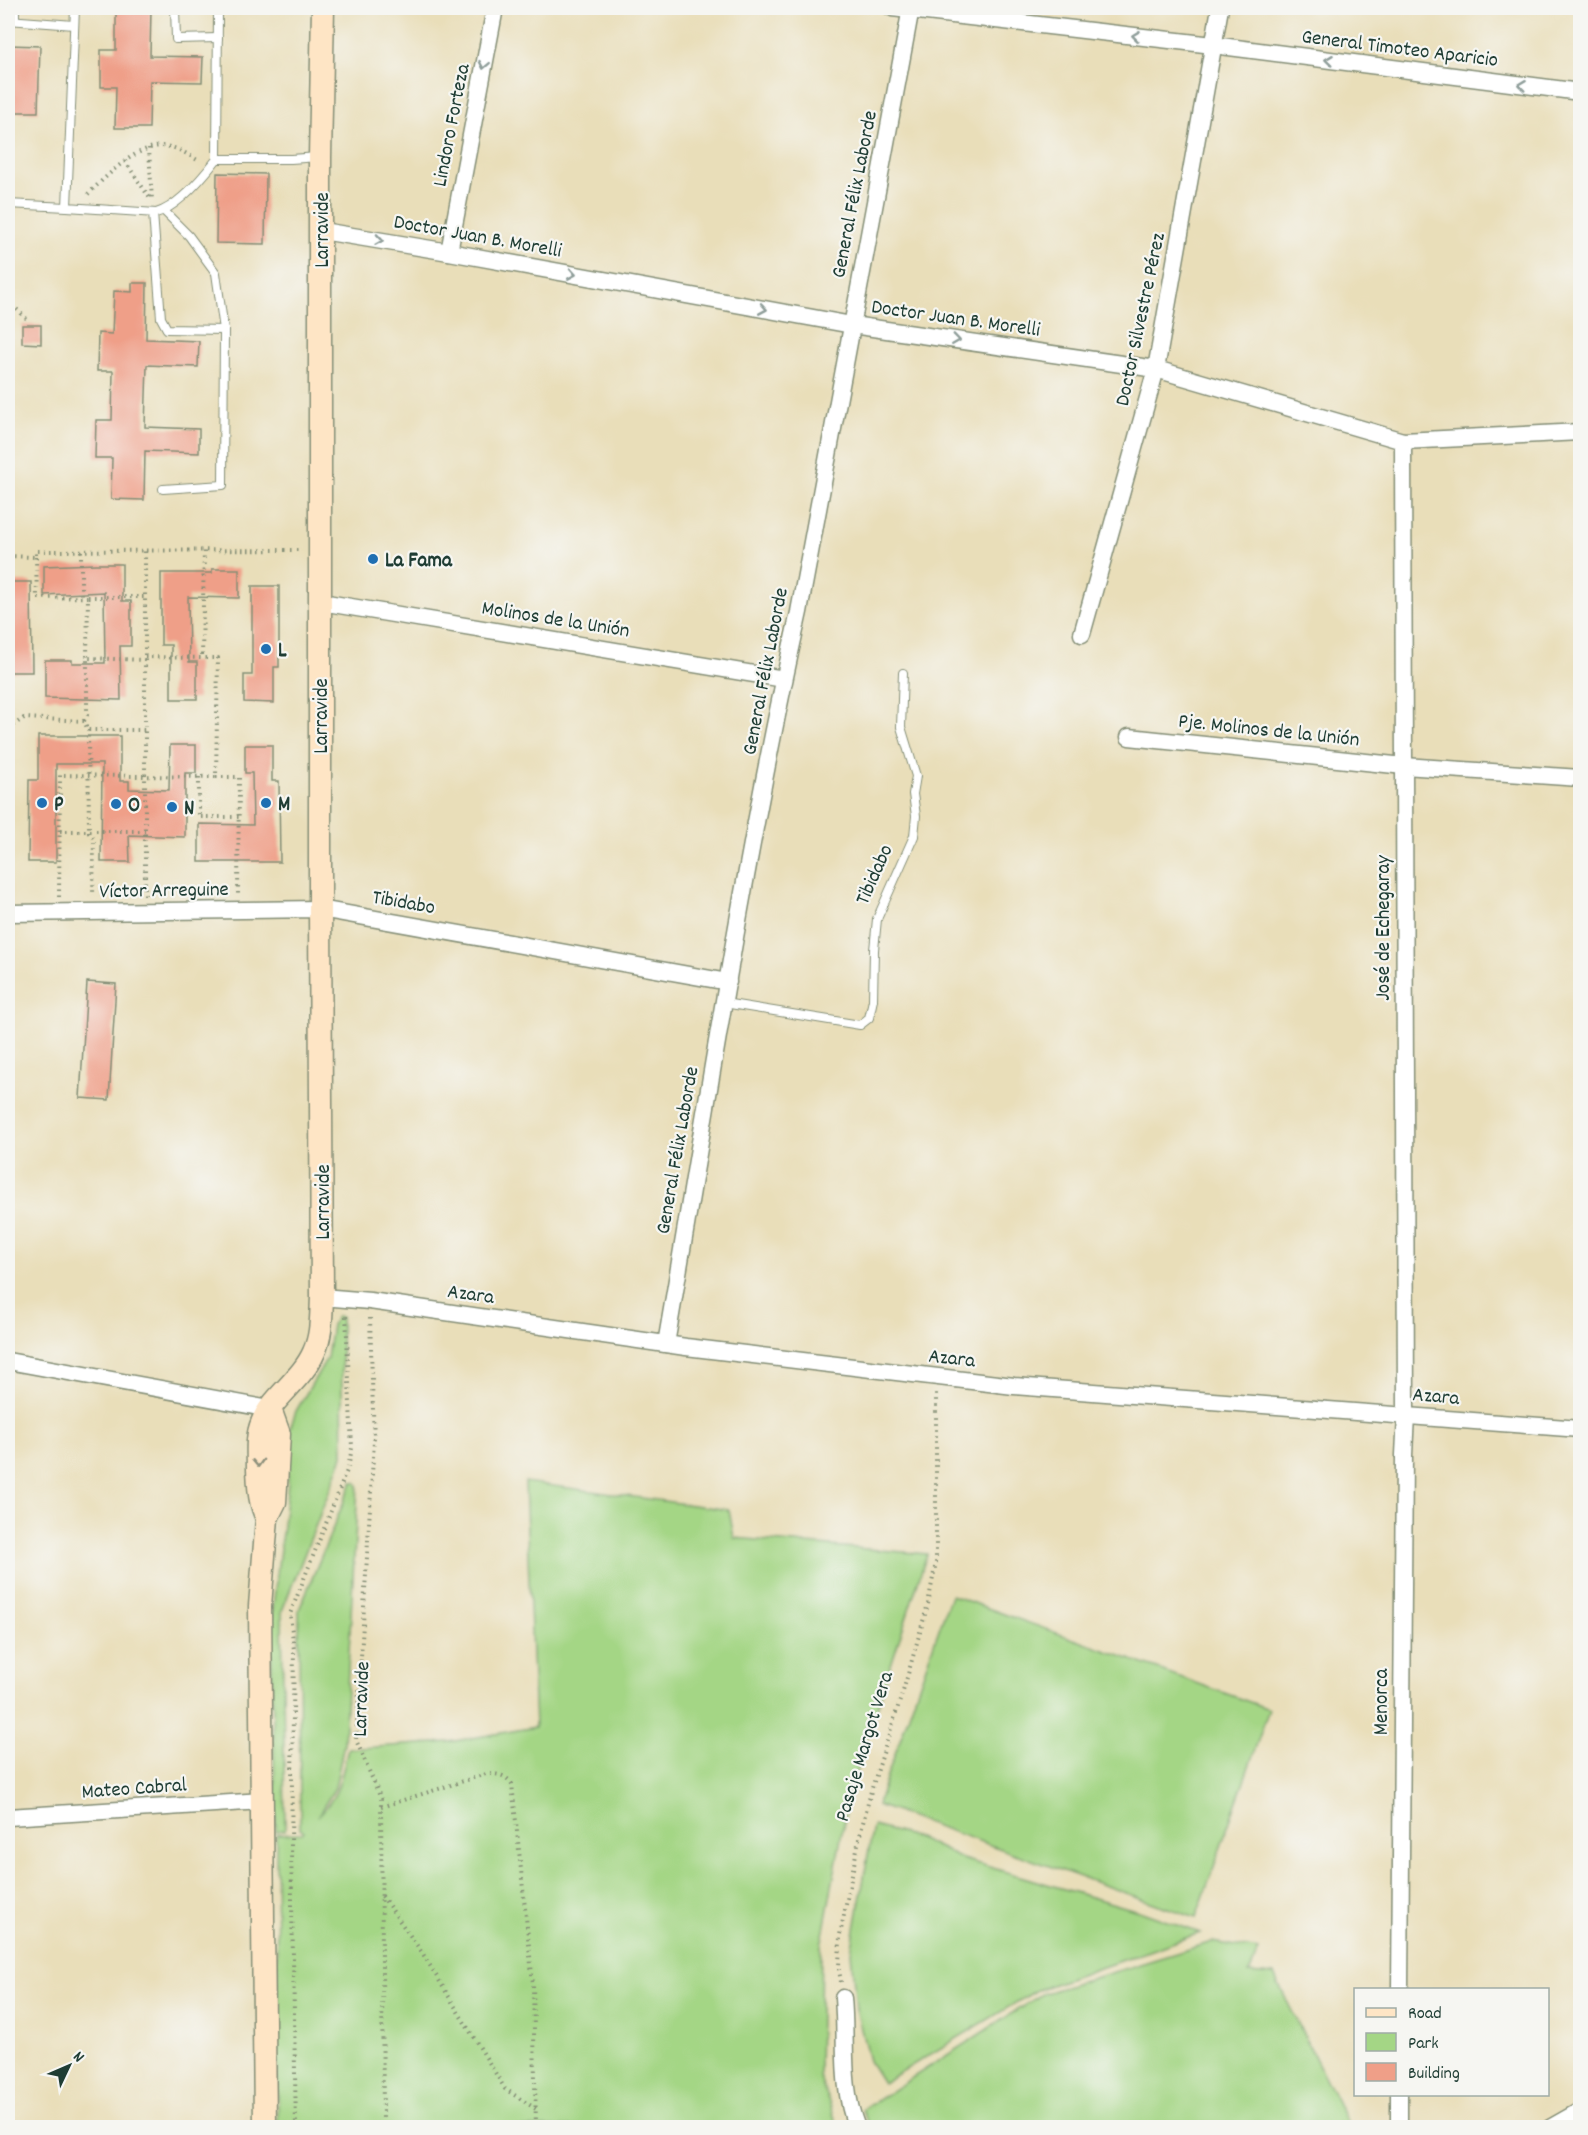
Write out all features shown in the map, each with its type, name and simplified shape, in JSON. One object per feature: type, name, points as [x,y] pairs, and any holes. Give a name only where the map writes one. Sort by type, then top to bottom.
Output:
[{"type":"street","name":"Larravide","points":[[265,2127],[260,1606],[267,1518],[260,1505],[257,1450],[262,1421],[299,1377],[315,1350],[320,1329],[322,1297],[320,552],[322,231],[320,157],[323,8]]},
{"type":"street","name":"Lindoro Forteza","points":[[449,252],[495,8]]},
{"type":"street","name":"General Timoteo Aparicio","points":[[892,8],[1213,45],[1581,92]]},
{"type":"street","name":"Doctor Silvestre Pérez","points":[[1082,634],[1156,369],[1220,8]]},
{"type":"street","name":"General Félix Laborde","points":[[666,1344],[724,1003],[784,679],[799,612],[910,9]]},
{"type":"street","name":"Doctor Juan B. Morelli","points":[[322,231],[852,325],[1156,369],[1403,441],[1581,432]]},
{"type":"street","name":"José de Echegaray","points":[[1403,441],[1406,1415]]},
{"type":"street","name":"Molinos de la Unión","points":[[321,602],[784,679]]},
{"type":"street","name":"Pje. Molinos de la Unión","points":[[1129,737],[1404,766]]},
{"type":"street","points":[[1404,766],[1581,778]]},
{"type":"street","name":"Víctor Arreguine","points":[[8,913],[320,909]]},
{"type":"street","name":"Tibidabo","points":[[320,909],[728,982]]},
{"type":"street","name":"Azara","points":[[322,1297],[370,1301],[666,1344],[935,1378],[1025,1387],[1581,1429]]},
{"type":"street","points":[[8,1362],[270,1409]]},
{"type":"street","name":"Menorca","points":[[1400,1988],[1406,1415]]},
{"type":"street","name":"Mateo Cabral","points":[[8,1817],[262,1801]]},
{"type":"street","points":[[843,1998],[846,2027],[844,2064],[848,2093],[857,2127]]},
{"type":"street","points":[[1399,2096],[1399,2127]]},
{"type":"street","points":[[1550,2127],[1581,2111]]},
{"type":"lane","points":[[15,8],[11,20],[74,25]]},
{"type":"lane","points":[[71,207],[75,8]]},
{"type":"lane","points":[[175,8],[176,39],[218,38]]},
{"type":"lane","points":[[8,204],[153,213],[164,211],[196,184],[214,163],[219,8]]},
{"type":"lane","points":[[214,163],[320,157]]},
{"type":"lane","points":[[8,158],[8,214]]},
{"type":"lane","points":[[163,489],[224,485],[224,330],[216,273],[189,236],[164,211]]},
{"type":"lane","points":[[153,213],[161,318],[167,329],[224,330]]},
{"type":"lane","name":"Tibidabo","points":[[724,1003],[860,1025],[869,1018],[873,1000],[877,919],[914,836],[916,816],[913,794],[916,776],[901,727],[903,673]]},
{"type":"path","points":[[71,207],[125,161],[149,148],[171,147],[214,163]]},
{"type":"path","points":[[125,161],[152,202],[149,148]]},
{"type":"path","points":[[8,301],[29,321]]},
{"type":"path","points":[[202,658],[204,550]]},
{"type":"path","points":[[145,597],[37,598],[36,551],[293,550],[320,552]]},
{"type":"path","points":[[81,551],[81,597]]},
{"type":"path","points":[[145,551],[145,911]]},
{"type":"path","points":[[8,556],[36,557]]},
{"type":"path","points":[[84,721],[87,715],[88,597]]},
{"type":"path","points":[[87,658],[218,658],[216,777]]},
{"type":"path","points":[[8,729],[24,718],[84,721]]},
{"type":"path","points":[[84,721],[88,730],[90,831],[94,839],[92,912]]},
{"type":"path","points":[[88,730],[145,730]]},
{"type":"path","points":[[58,912],[60,775],[239,777],[237,910]]},
{"type":"path","points":[[199,777],[199,817],[238,817]]},
{"type":"path","points":[[60,831],[145,831]]},
{"type":"path","points":[[296,2127],[291,1845],[294,1650],[290,1614],[348,1468],[352,1448],[345,1299]]},
{"type":"path","name":"Larravide","points":[[370,1301],[374,1441],[356,1740],[380,1794],[381,1807],[383,2127]]},
{"type":"path","name":"Pasaje Margot Vera","points":[[843,1998],[839,1970],[840,1935],[847,1892],[871,1791],[928,1604],[936,1562],[934,1524],[937,1412],[935,1378]]},
{"type":"path","points":[[381,1807],[486,1774],[500,1774],[507,1777],[512,1784],[533,1984],[536,2127]]},
{"type":"path","points":[[381,1895],[423,1954],[506,2089],[536,2109]]},
{"type":"green space","points":[[337,1316],[341,1317],[343,1456],[282,1611],[285,1830],[276,1831],[271,1643],[272,1615],[288,1483],[288,1434],[296,1411],[327,1358],[332,1325]]},
{"type":"green space","points":[[352,1482],[358,1485],[344,1744],[335,1788],[317,1817],[335,1793],[348,1749],[449,1742],[535,1727],[525,1482],[729,1510],[734,1538],[927,1554],[849,1794],[821,1946],[819,2075],[838,2127],[278,2127],[276,1834],[304,1831],[300,1828],[299,1610]]},
{"type":"green space","points":[[951,1595],[1269,1709],[1196,1918],[877,1805]]},
{"type":"green space","points":[[873,1826],[919,1838],[962,1859],[1142,1912],[1200,1933],[1037,1990],[883,2083],[869,2061],[856,2009],[851,1952]]},
{"type":"green space","points":[[1212,1942],[1259,1950],[1249,1973],[1274,1975],[1348,2124],[1347,2127],[870,2127],[862,2110],[1042,1994]]},
{"type":"building","points":[[116,8],[151,8],[150,56],[203,57],[202,82],[150,81],[149,128],[115,128],[116,87],[101,87],[101,50],[116,50]]},
{"type":"building","points":[[8,45],[40,46],[38,112],[8,112]]},
{"type":"building","points":[[217,173],[266,174],[265,244],[216,243]]},
{"type":"building","points":[[132,283],[147,283],[146,339],[199,341],[198,367],[147,365],[145,427],[199,429],[199,453],[145,451],[144,500],[111,499],[112,458],[95,458],[96,420],[112,420],[113,371],[97,371],[98,333],[112,334],[114,291],[132,292]]},
{"type":"building","points":[[22,325],[41,325],[41,344],[22,343]]},
{"type":"building","points":[[122,564],[122,601],[131,601],[131,646],[120,646],[121,700],[45,698],[45,660],[105,663],[104,592],[44,595],[44,566]]},
{"type":"building","points":[[212,569],[239,569],[239,598],[188,597],[189,662],[197,662],[197,699],[171,699],[171,645],[161,645],[161,573],[212,573]]},
{"type":"building","points":[[8,582],[31,582],[32,672],[8,672]]},
{"type":"building","name":"L","points":[[252,586],[279,586],[279,667],[274,667],[274,703],[244,702],[244,675],[252,675]]},
{"type":"building","points":[[38,736],[120,736],[120,781],[129,781],[129,789],[169,790],[170,745],[196,745],[196,773],[185,773],[185,837],[129,835],[130,862],[101,862],[102,764],[56,764],[56,862],[28,862],[29,780],[38,780]]},
{"type":"building","points":[[245,745],[272,745],[272,781],[279,781],[280,862],[199,862],[199,824],[253,825],[252,773],[245,773]]},
{"type":"building","points":[[87,982],[116,984],[109,1100],[80,1098]]},
{"type":"place","name":"La Fama","points":[[373,559]]},
{"type":"place","name":"L","points":[[266,649]]},
{"type":"place","name":"P","points":[[42,803]]},
{"type":"place","name":"M","points":[[266,803]]},
{"type":"place","name":"O","points":[[116,804]]},
{"type":"place","name":"N","points":[[172,807]]}]
